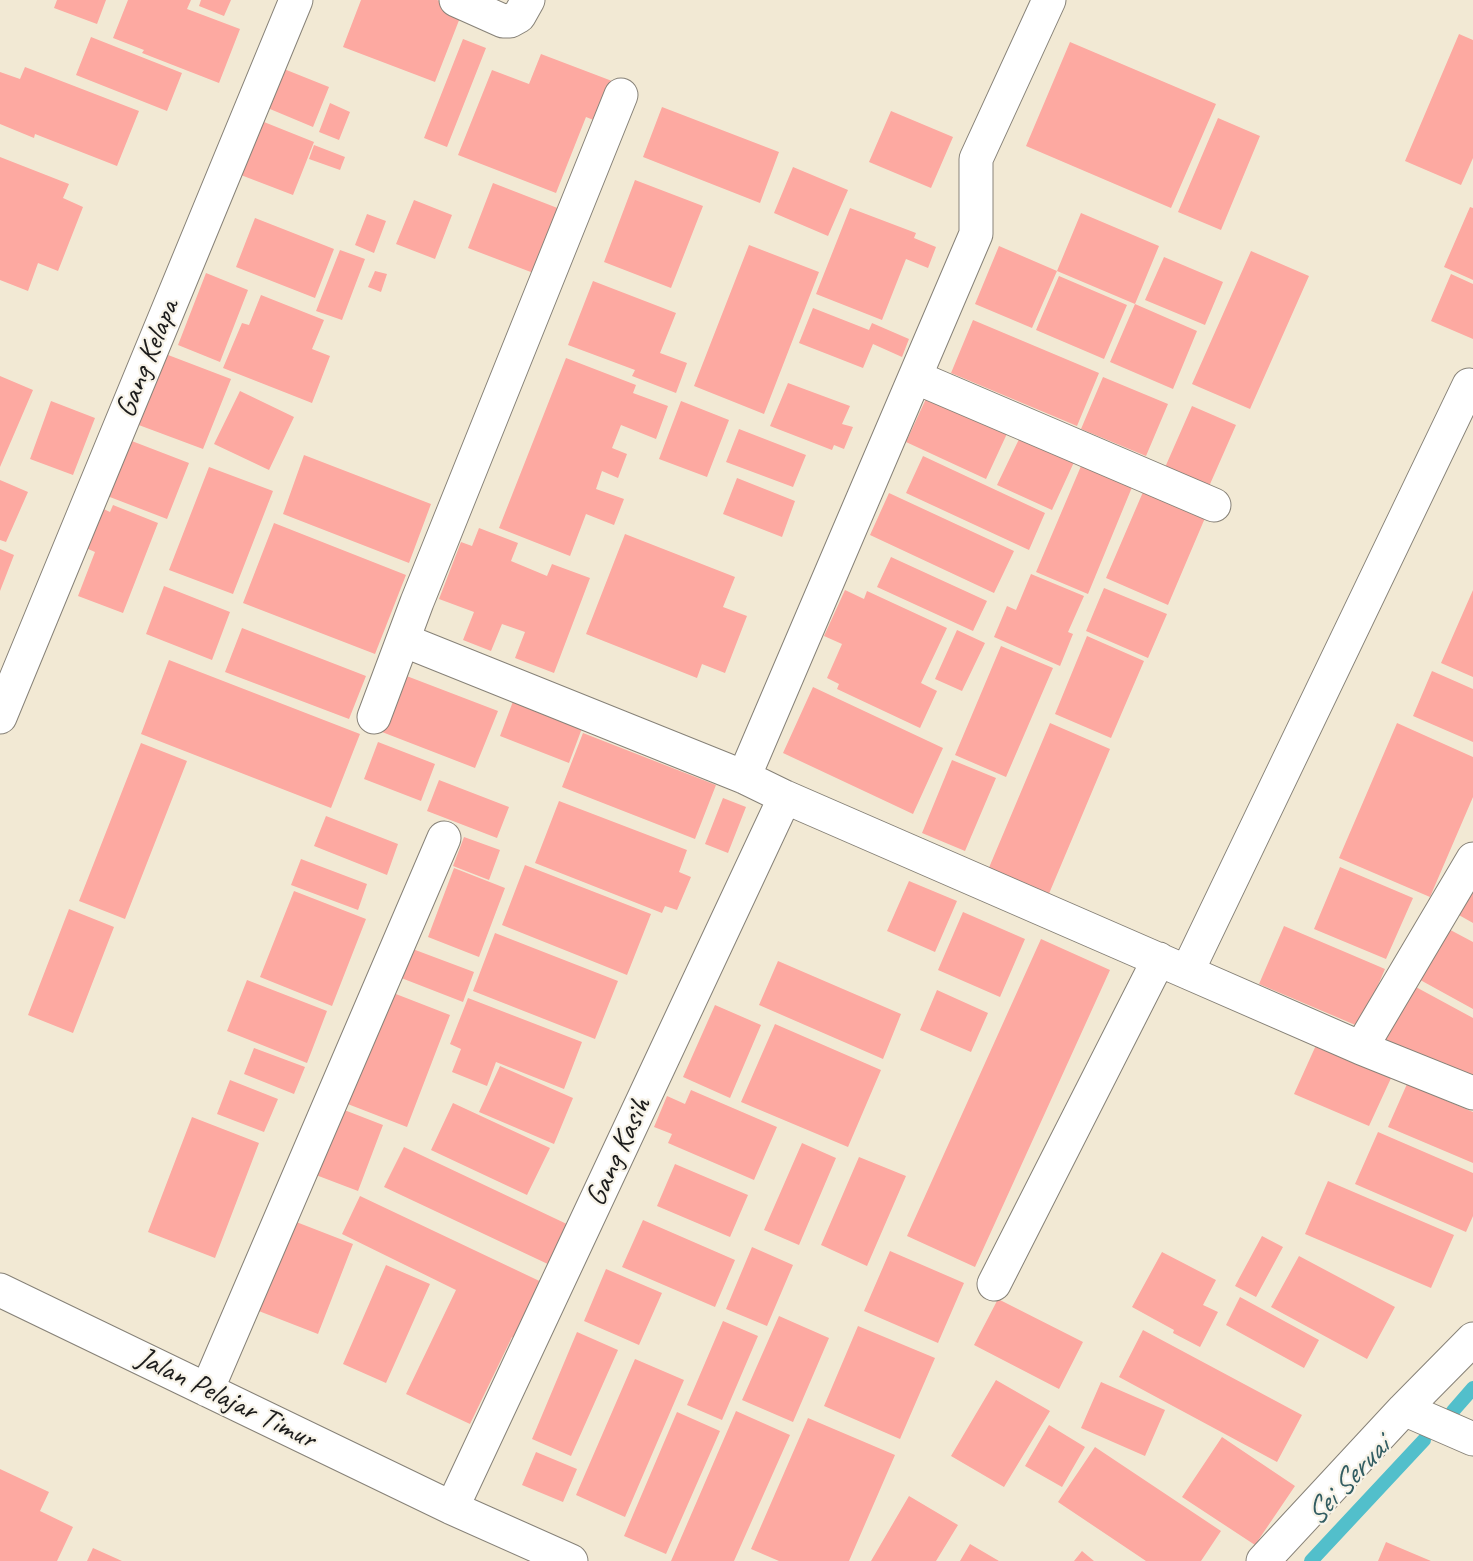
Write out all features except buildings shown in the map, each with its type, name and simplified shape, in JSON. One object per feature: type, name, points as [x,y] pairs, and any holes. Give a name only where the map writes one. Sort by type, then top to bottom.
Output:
[{"type":"street","name":"Gang Kelapa","points":[[0,717],[296,0]]},
{"type":"street","points":[[456,0],[503,21],[510,21],[519,16],[528,0]]},
{"type":"street","points":[[744,777],[976,234],[976,159],[1049,0]]},
{"type":"street","points":[[374,717],[417,602],[621,95]]},
{"type":"street","points":[[915,377],[1214,505]]},
{"type":"street","points":[[994,1284],[1173,966],[1469,385]]},
{"type":"street","points":[[404,640],[744,777],[785,797],[1361,1048],[1473,1093]]},
{"type":"street","name":"Gang Kasih","points":[[452,1508],[785,797]]},
{"type":"street","points":[[207,1390],[444,838]]},
{"type":"street","points":[[1361,1048],[1473,859]]},
{"type":"street","name":"Jalan Pelajar Timur","points":[[0,1290],[452,1508],[526,1551],[571,1561]]},
{"type":"street","points":[[1263,1561],[1404,1409],[1473,1340]]},
{"type":"street","points":[[1404,1409],[1473,1439]]},
{"type":"waterway","name":"Sei Seruai","points":[[1453,1411],[1473,1388]]},
{"type":"waterway","name":"Sei Seruai","points":[[1311,1561],[1424,1440]]}]
